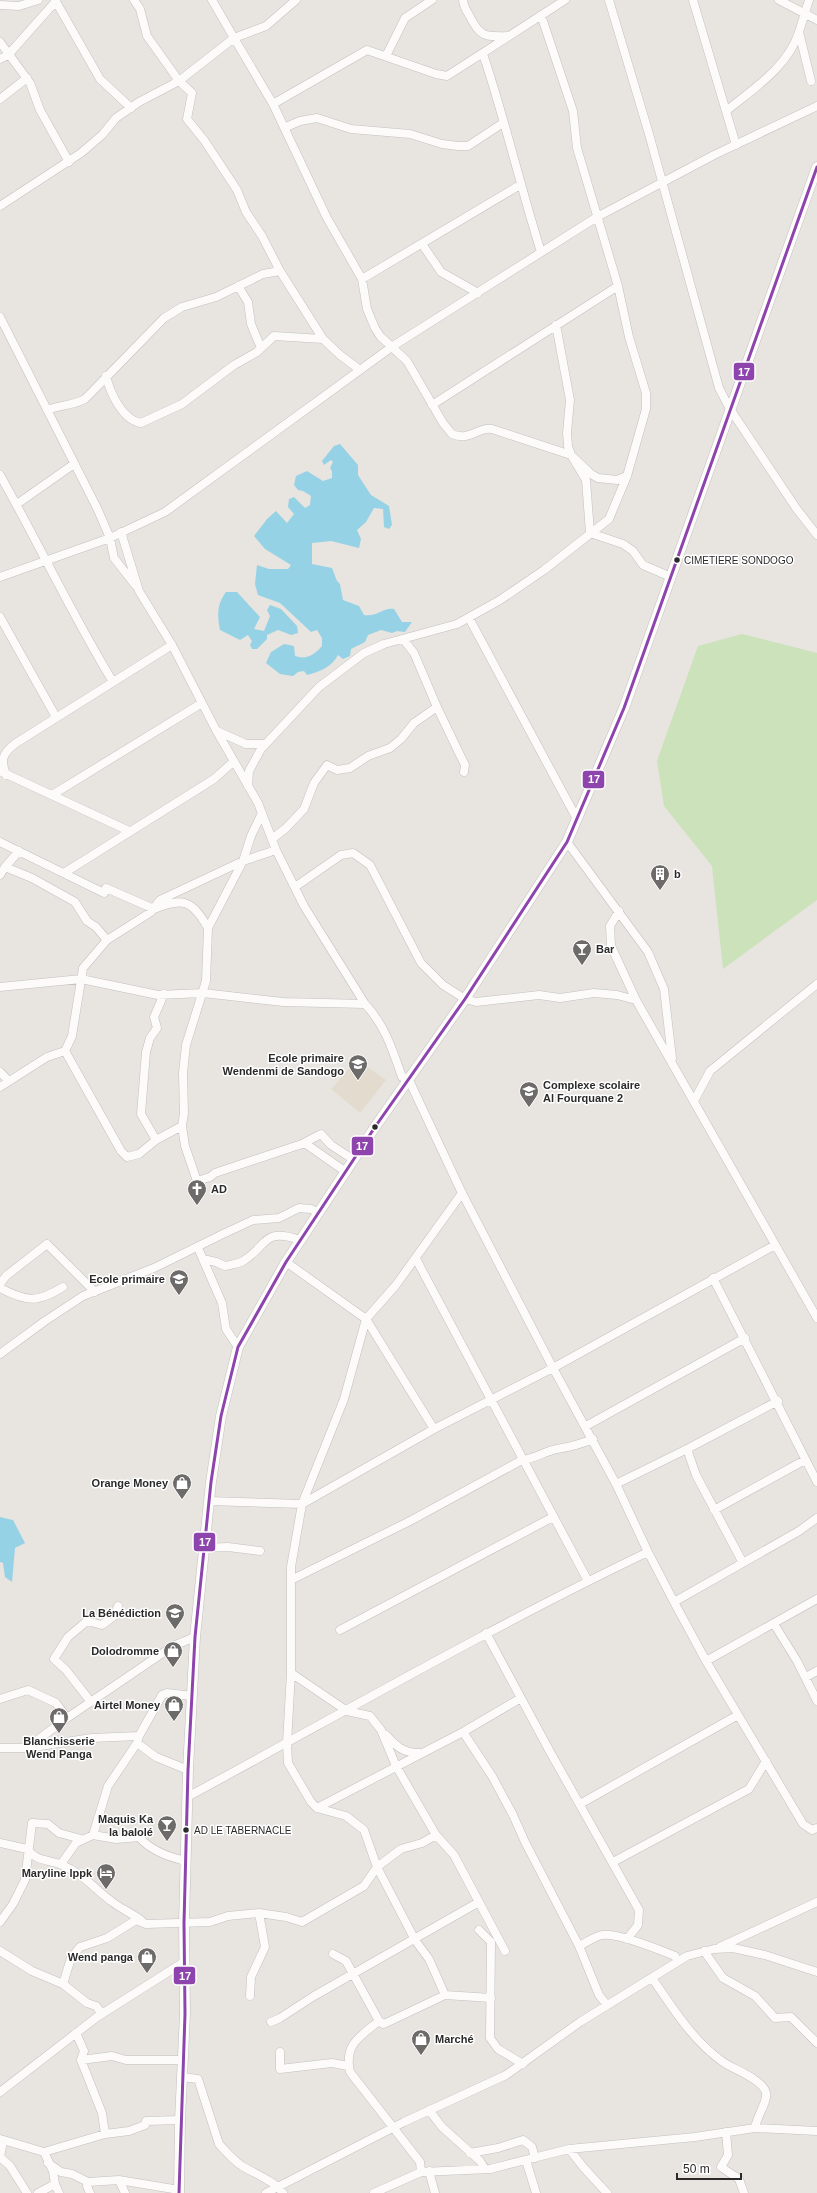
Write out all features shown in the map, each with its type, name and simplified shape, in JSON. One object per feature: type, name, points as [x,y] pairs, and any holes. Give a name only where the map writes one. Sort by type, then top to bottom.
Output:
[{"type":"street","points":[[0,6],[19,6],[38,0]]},
{"type":"street","points":[[134,0],[140,9],[147,36],[179,81],[192,93],[188,119],[237,190],[246,212],[262,236],[280,271],[323,339],[340,355],[360,370]]},
{"type":"street","points":[[212,0],[286,127],[327,218],[362,279],[367,309],[375,328],[380,336],[393,346],[407,361],[445,426],[455,435],[470,436],[489,428],[571,456],[591,474],[598,478],[617,480],[627,476]]},
{"type":"street","points":[[0,206],[69,162],[102,135],[110,123],[131,108],[179,81],[234,38],[266,26],[296,0]]},
{"type":"street","points":[[386,56],[405,18],[432,0]]},
{"type":"street","points":[[463,0],[475,28],[483,35],[488,37],[510,36]]},
{"type":"street","points":[[273,104],[362,52],[372,51],[436,74],[447,76],[484,54],[565,0]]},
{"type":"street","points":[[609,0],[649,134],[719,388],[730,409],[796,508],[817,535]]},
{"type":"street","points":[[693,0],[736,145]]},
{"type":"street","points":[[779,0],[817,20]]},
{"type":"street","points":[[726,111],[781,63],[793,47],[809,0]]},
{"type":"street","points":[[0,59],[8,55],[56,1],[100,79],[131,108]]},
{"type":"street","points":[[248,786],[249,771],[265,744],[319,687],[349,663],[374,648],[457,624],[500,600],[544,570],[609,519],[627,476],[646,409],[646,401],[618,286],[576,141],[573,111],[541,15]]},
{"type":"street","points":[[799,32],[811,81]]},
{"type":"street","points":[[0,42],[8,55],[27,78],[44,120],[69,162]]},
{"type":"street","points":[[484,54],[498,98],[503,123],[520,185],[541,252]]},
{"type":"street","points":[[0,99],[27,78]]},
{"type":"street","points":[[0,576],[110,538],[165,512],[393,346],[597,217],[661,182],[817,106]]},
{"type":"street","points":[[286,127],[300,121],[317,118],[351,129],[410,134],[442,144],[468,146],[503,123]]},
{"type":"street","points":[[48,2163],[61,2172],[72,2174],[88,2182],[119,2180],[179,2191],[182,2060],[185,2014],[184,1923],[188,1770],[195,1637],[203,1548],[219,1429],[238,1347],[300,1240],[408,1078],[465,999],[567,842],[624,708],[817,167]]},
{"type":"street","points":[[362,279],[520,185]]},
{"type":"street","points":[[422,244],[441,272],[478,293]]},
{"type":"street","points":[[47,410],[62,405],[81,402],[141,343],[148,333],[164,318],[182,307],[216,297],[263,274],[280,271]]},
{"type":"street","points":[[238,286],[248,302],[251,324],[261,348]]},
{"type":"street","points":[[432,405],[618,286]]},
{"type":"street","points":[[0,317],[97,508],[110,538],[114,558],[139,590],[172,645],[233,762],[262,813],[276,850],[304,906],[365,1004],[376,1016],[386,1033],[402,1077],[408,1078]]},
{"type":"street","points":[[556,325],[569,396],[567,433],[571,456],[586,480],[590,533]]},
{"type":"street","points":[[106,376],[111,393],[119,405],[128,416],[136,422],[141,423],[182,404],[261,348],[270,338],[278,335],[323,339]]},
{"type":"street","points":[[16,504],[74,464]]},
{"type":"street","points":[[0,475],[47,560],[79,626],[113,682]]},
{"type":"street","points":[[121,532],[139,590]]},
{"type":"street","points":[[590,533],[622,544],[633,551],[644,565],[671,577]]},
{"type":"street","points":[[0,618],[56,717]]},
{"type":"street","points":[[469,618],[577,819]]},
{"type":"street","points":[[403,639],[414,653],[437,707],[465,765],[464,772]]},
{"type":"street","points":[[129,831],[3,773],[3,754],[16,743],[56,717],[172,645]]},
{"type":"street","points":[[52,795],[202,703]]},
{"type":"street","points":[[272,839],[286,828],[304,809],[314,783],[327,765],[337,770],[350,768],[368,756],[390,748],[401,739],[414,723],[437,707]]},
{"type":"street","points":[[216,730],[246,744],[265,744]]},
{"type":"street","points":[[64,873],[214,779],[233,762]]},
{"type":"street","points":[[262,813],[243,861],[208,928],[206,942],[207,968],[203,993],[186,1045],[183,1073],[184,1113],[182,1126],[185,1146],[197,1181],[210,1178],[215,1173],[253,1159],[302,1144],[321,1134],[331,1145],[354,1160]]},
{"type":"street","points":[[0,842],[104,893],[106,888],[154,909]]},
{"type":"street","points":[[567,842],[648,952],[664,989],[672,1062]]},
{"type":"street","points":[[154,909],[160,900],[243,861],[276,850]]},
{"type":"street","points":[[0,875],[19,851]]},
{"type":"street","points":[[295,887],[341,855],[353,853],[370,865],[421,963],[443,985],[465,999],[476,1002],[539,995],[560,998],[594,992],[617,995],[636,1000]]},
{"type":"street","points":[[5,867],[32,878],[75,902],[87,921],[96,927],[107,940]]},
{"type":"street","points":[[0,1088],[47,1057],[65,1051],[72,1036],[83,968],[107,940],[154,909],[176,901],[182,901],[193,906],[199,912],[208,928]]},
{"type":"street","points":[[619,911],[610,926],[611,946],[636,1000],[817,1318]]},
{"type":"street","points":[[0,987],[81,980],[158,996],[164,994],[183,995],[203,993],[283,1002],[365,1004]]},
{"type":"street","points":[[694,1101],[710,1071],[817,984]]},
{"type":"street","points":[[156,1140],[141,1114],[141,1103],[146,1052],[150,1038],[157,1028],[154,1017],[164,994]]},
{"type":"street","points":[[65,1051],[121,1152],[127,1157],[139,1154],[156,1140],[182,1126]]},
{"type":"street","points":[[0,1072],[9,1081]]},
{"type":"street","points":[[408,1078],[462,1193],[553,1368],[586,1426],[616,1484],[648,1552],[706,1661],[803,1824],[812,1830],[817,1828]]},
{"type":"street","points":[[302,1144],[306,1144],[346,1172]]},
{"type":"street","points":[[445,1995],[429,1959],[415,1940],[377,1868],[364,1830],[346,1816],[317,1808],[311,1802],[288,1763],[287,1743],[291,1672],[291,1567],[302,1504],[344,1399],[366,1319],[396,1285],[416,1259],[462,1193]]},
{"type":"street","points":[[0,1354],[45,1321],[83,1296],[154,1268],[253,1220],[279,1218],[299,1208],[311,1209],[319,1213]]},
{"type":"street","points":[[203,1259],[225,1266],[243,1262],[268,1238],[286,1235],[300,1240]]},
{"type":"street","points":[[0,1284],[6,1276],[47,1244],[95,1292]]},
{"type":"street","points":[[209,1501],[302,1504],[434,1429],[553,1368],[775,1244]]},
{"type":"street","points":[[198,1248],[222,1303],[226,1329],[238,1347]]},
{"type":"street","points":[[416,1259],[522,1460],[588,1581]]},
{"type":"street","points":[[286,1262],[366,1319],[434,1429]]},
{"type":"street","points":[[713,1278],[778,1401],[805,1460],[817,1482]]},
{"type":"street","points":[[0,1288],[20,1299],[30,1299],[49,1296],[63,1286]]},
{"type":"street","points":[[586,1426],[745,1338]]},
{"type":"street","points":[[616,1484],[687,1449],[778,1401]]},
{"type":"street","points":[[291,1580],[410,1521],[522,1460],[530,1460],[557,1449],[577,1446],[593,1440]]},
{"type":"street","points":[[687,1449],[696,1475],[743,1563]]},
{"type":"street","points":[[714,1510],[805,1460]]},
{"type":"street","points":[[340,1630],[553,1517]]},
{"type":"street","points":[[674,1602],[743,1563],[817,1518]]},
{"type":"street","points":[[203,1548],[228,1547],[260,1551]]},
{"type":"street","points":[[188,1796],[347,1711],[486,1633],[648,1552]]},
{"type":"street","points":[[706,1661],[817,1599]]},
{"type":"street","points":[[91,1702],[66,1670],[54,1659],[68,1637],[87,1621],[102,1625],[114,1616],[118,1606]]},
{"type":"street","points":[[774,1624],[806,1677],[817,1701]]},
{"type":"street","points":[[486,1633],[639,1910],[638,1925],[627,1939]]},
{"type":"street","points":[[27,1748],[67,1718],[172,1646],[195,1637]]},
{"type":"street","points":[[806,1677],[817,1671]]},
{"type":"street","points":[[291,1672],[347,1711],[370,1716],[398,1748],[411,1753],[422,1753]]},
{"type":"street","points":[[0,1699],[28,1690],[56,1703],[67,1718]]},
{"type":"street","points":[[93,1835],[108,1786],[138,1739],[162,1695],[192,1696]]},
{"type":"street","points":[[317,1808],[463,1732],[521,1698]]},
{"type":"street","points":[[580,1804],[738,1715]]},
{"type":"street","points":[[381,1730],[396,1766],[436,1835],[454,1855],[505,1951]]},
{"type":"street","points":[[463,1732],[499,1789],[579,1946],[600,1995],[607,2005]]},
{"type":"street","points":[[0,1748],[27,1748],[92,1738],[138,1739],[156,1757],[188,1770]]},
{"type":"street","points":[[613,1862],[749,1789],[766,1761]]},
{"type":"street","points":[[0,1922],[13,1904],[25,1880],[28,1866],[27,1849],[32,1823],[48,1824],[60,1833],[81,1839]]},
{"type":"street","points":[[60,1864],[72,1847],[81,1839],[93,1835],[116,1839],[139,1837],[148,1847],[169,1857],[186,1861]]},
{"type":"street","points":[[63,1984],[71,1958],[80,1947],[100,1941],[136,1920],[146,1924],[210,1922],[228,1916],[259,1913],[286,1917],[302,1922],[364,1886],[377,1868],[401,1849],[422,1843],[436,1835]]},
{"type":"street","points":[[0,1843],[27,1849],[34,1857],[60,1864],[84,1878],[108,1899],[142,1922]]},
{"type":"street","points":[[271,2022],[415,1940],[478,1902]]},
{"type":"street","points":[[714,1949],[817,1902]]},
{"type":"street","points":[[250,1996],[251,1977],[265,1947],[259,1913]]},
{"type":"street","points":[[479,1930],[491,1942],[489,2030],[493,2044],[506,2055],[523,2064]]},
{"type":"street","points":[[579,1946],[602,1935],[627,1939],[675,1956],[677,1960]]},
{"type":"street","points":[[266,2193],[280,2190],[393,2128],[506,2075],[571,2028],[652,1978],[677,1960],[704,1951],[732,1948],[750,1951],[817,1972]]},
{"type":"street","points":[[0,1951],[32,1971],[63,1984],[87,2003],[96,2006],[102,2014]]},
{"type":"street","points":[[704,1951],[723,1978],[755,1996],[775,2018],[791,2016],[817,2043]]},
{"type":"street","points":[[333,1954],[346,1961],[379,2021],[383,2024],[445,1995],[490,1998]]},
{"type":"street","points":[[0,2092],[102,2014],[184,1962]]},
{"type":"street","points":[[652,1978],[700,2044],[721,2061],[755,2080],[763,2087],[766,2097],[755,2128]]},
{"type":"street","points":[[379,2021],[349,2049],[348,2066],[350,2072],[362,2090],[420,2162],[435,2193]]},
{"type":"street","points":[[76,2033],[84,2051],[81,2060],[102,2113],[105,2134]]},
{"type":"street","points":[[280,2052],[280,2069],[332,2064],[348,2066]]},
{"type":"street","points":[[81,2060],[112,2056],[126,2060],[182,2060]]},
{"type":"street","points":[[182,2077],[198,2079],[219,2144],[225,2152],[240,2165],[280,2190]]},
{"type":"street","points":[[429,2110],[442,2127],[470,2153],[480,2160],[485,2169]]},
{"type":"street","points":[[27,2193],[10,2166],[0,2157],[2,2140],[44,2152],[105,2134],[129,2131],[145,2125],[146,2121],[180,2120]]},
{"type":"street","points":[[380,2192],[425,2172],[485,2169],[569,2149],[665,2140],[755,2128],[817,2131]]},
{"type":"street","points":[[726,2132],[728,2156],[721,2167],[739,2179],[744,2193]]},
{"type":"street","points":[[470,2153],[498,2148],[523,2140],[532,2147],[535,2158]]},
{"type":"street","points":[[569,2149],[607,2193]]},
{"type":"street","points":[[44,2152],[53,2171],[55,2184],[59,2193]]},
{"type":"street","points":[[526,2160],[536,2193]]},
{"type":"street","points":[[119,2180],[125,2193]]},
{"type":"street","points":[[88,2182],[87,2186],[90,2193]]},
{"type":"street","points":[[38,2193],[55,2184]]},
{"type":"shaded area","points":[[357,1060],[386,1080],[360,1113],[331,1089]]},
{"type":"green space","points":[[742,634],[817,653],[817,900],[723,969],[712,866],[664,806],[657,761],[698,646]]},
{"type":"water","points":[[340,444],[358,465],[358,475],[371,495],[389,506],[392,525],[389,529],[384,527],[383,509],[374,508],[366,522],[357,530],[361,539],[359,548],[331,541],[312,543],[312,564],[332,568],[337,581],[340,584],[343,600],[359,606],[364,615],[373,615],[387,609],[394,609],[402,622],[412,622],[405,632],[397,631],[392,633],[381,630],[368,635],[365,642],[351,649],[350,656],[343,659],[338,655],[329,666],[316,672],[307,675],[304,671],[298,672],[293,676],[280,674],[266,663],[271,652],[284,644],[294,646],[295,656],[307,657],[316,652],[322,646],[322,638],[317,630],[311,632],[280,603],[258,595],[255,584],[257,565],[269,569],[288,569],[291,565],[265,549],[254,536],[267,519],[276,511],[287,523],[294,514],[288,507],[289,499],[294,497],[305,508],[310,505],[311,496],[298,490],[294,485],[296,476],[307,471],[323,481],[332,478],[332,471],[330,468],[333,462],[331,460],[324,465],[322,461],[334,446]]},
{"type":"water","points":[[226,592],[237,592],[260,617],[254,629],[264,631],[270,616],[267,610],[270,605],[281,609],[297,626],[298,633],[291,635],[278,630],[267,635],[267,639],[257,649],[252,649],[250,645],[252,641],[248,635],[240,640],[220,630],[218,610]]},
{"type":"water","points":[[0,1517],[13,1520],[25,1543],[15,1548],[12,1582],[5,1577],[3,1563],[0,1562]]},
{"type":"transit line","name":"17","points":[[179,2193],[185,2014],[184,1923],[188,1770],[195,1637],[211,1482],[221,1416],[238,1347],[286,1262],[375,1127],[465,999],[567,842],[624,708],[817,167]]},
{"type":"place","name":"CIMETIERE SONDOGO","points":[[677,560]]},
{"type":"place","name":"b","points":[[660,891]]},
{"type":"place","name":"Bar","points":[[582,966]]},
{"type":"place","name":"Ecole primaire Wendenmi de Sandogo","points":[[358,1081]]},
{"type":"place","name":"Complexe scolaire Al Fourquane 2","points":[[529,1108]]},
{"type":"place","name":"AD","points":[[197,1206]]},
{"type":"place","name":"Ecole primaire","points":[[179,1296]]},
{"type":"place","name":"Orange Money","points":[[182,1500]]},
{"type":"place","name":"La Bénédiction","points":[[175,1630]]},
{"type":"place","name":"Dolodromme","points":[[173,1668]]},
{"type":"place","name":"Airtel Money","points":[[174,1722]]},
{"type":"place","name":"Blanchisserie Wend Panga","points":[[59,1734]]},
{"type":"place","name":"AD LE TABERNACLE","points":[[186,1830]]},
{"type":"place","name":"Maquis Ka la balolé","points":[[167,1842]]},
{"type":"place","name":"Maryline lppk","points":[[106,1890]]},
{"type":"place","name":"Wend panga","points":[[147,1974]]},
{"type":"place","name":"Marché","points":[[421,2056]]}]
